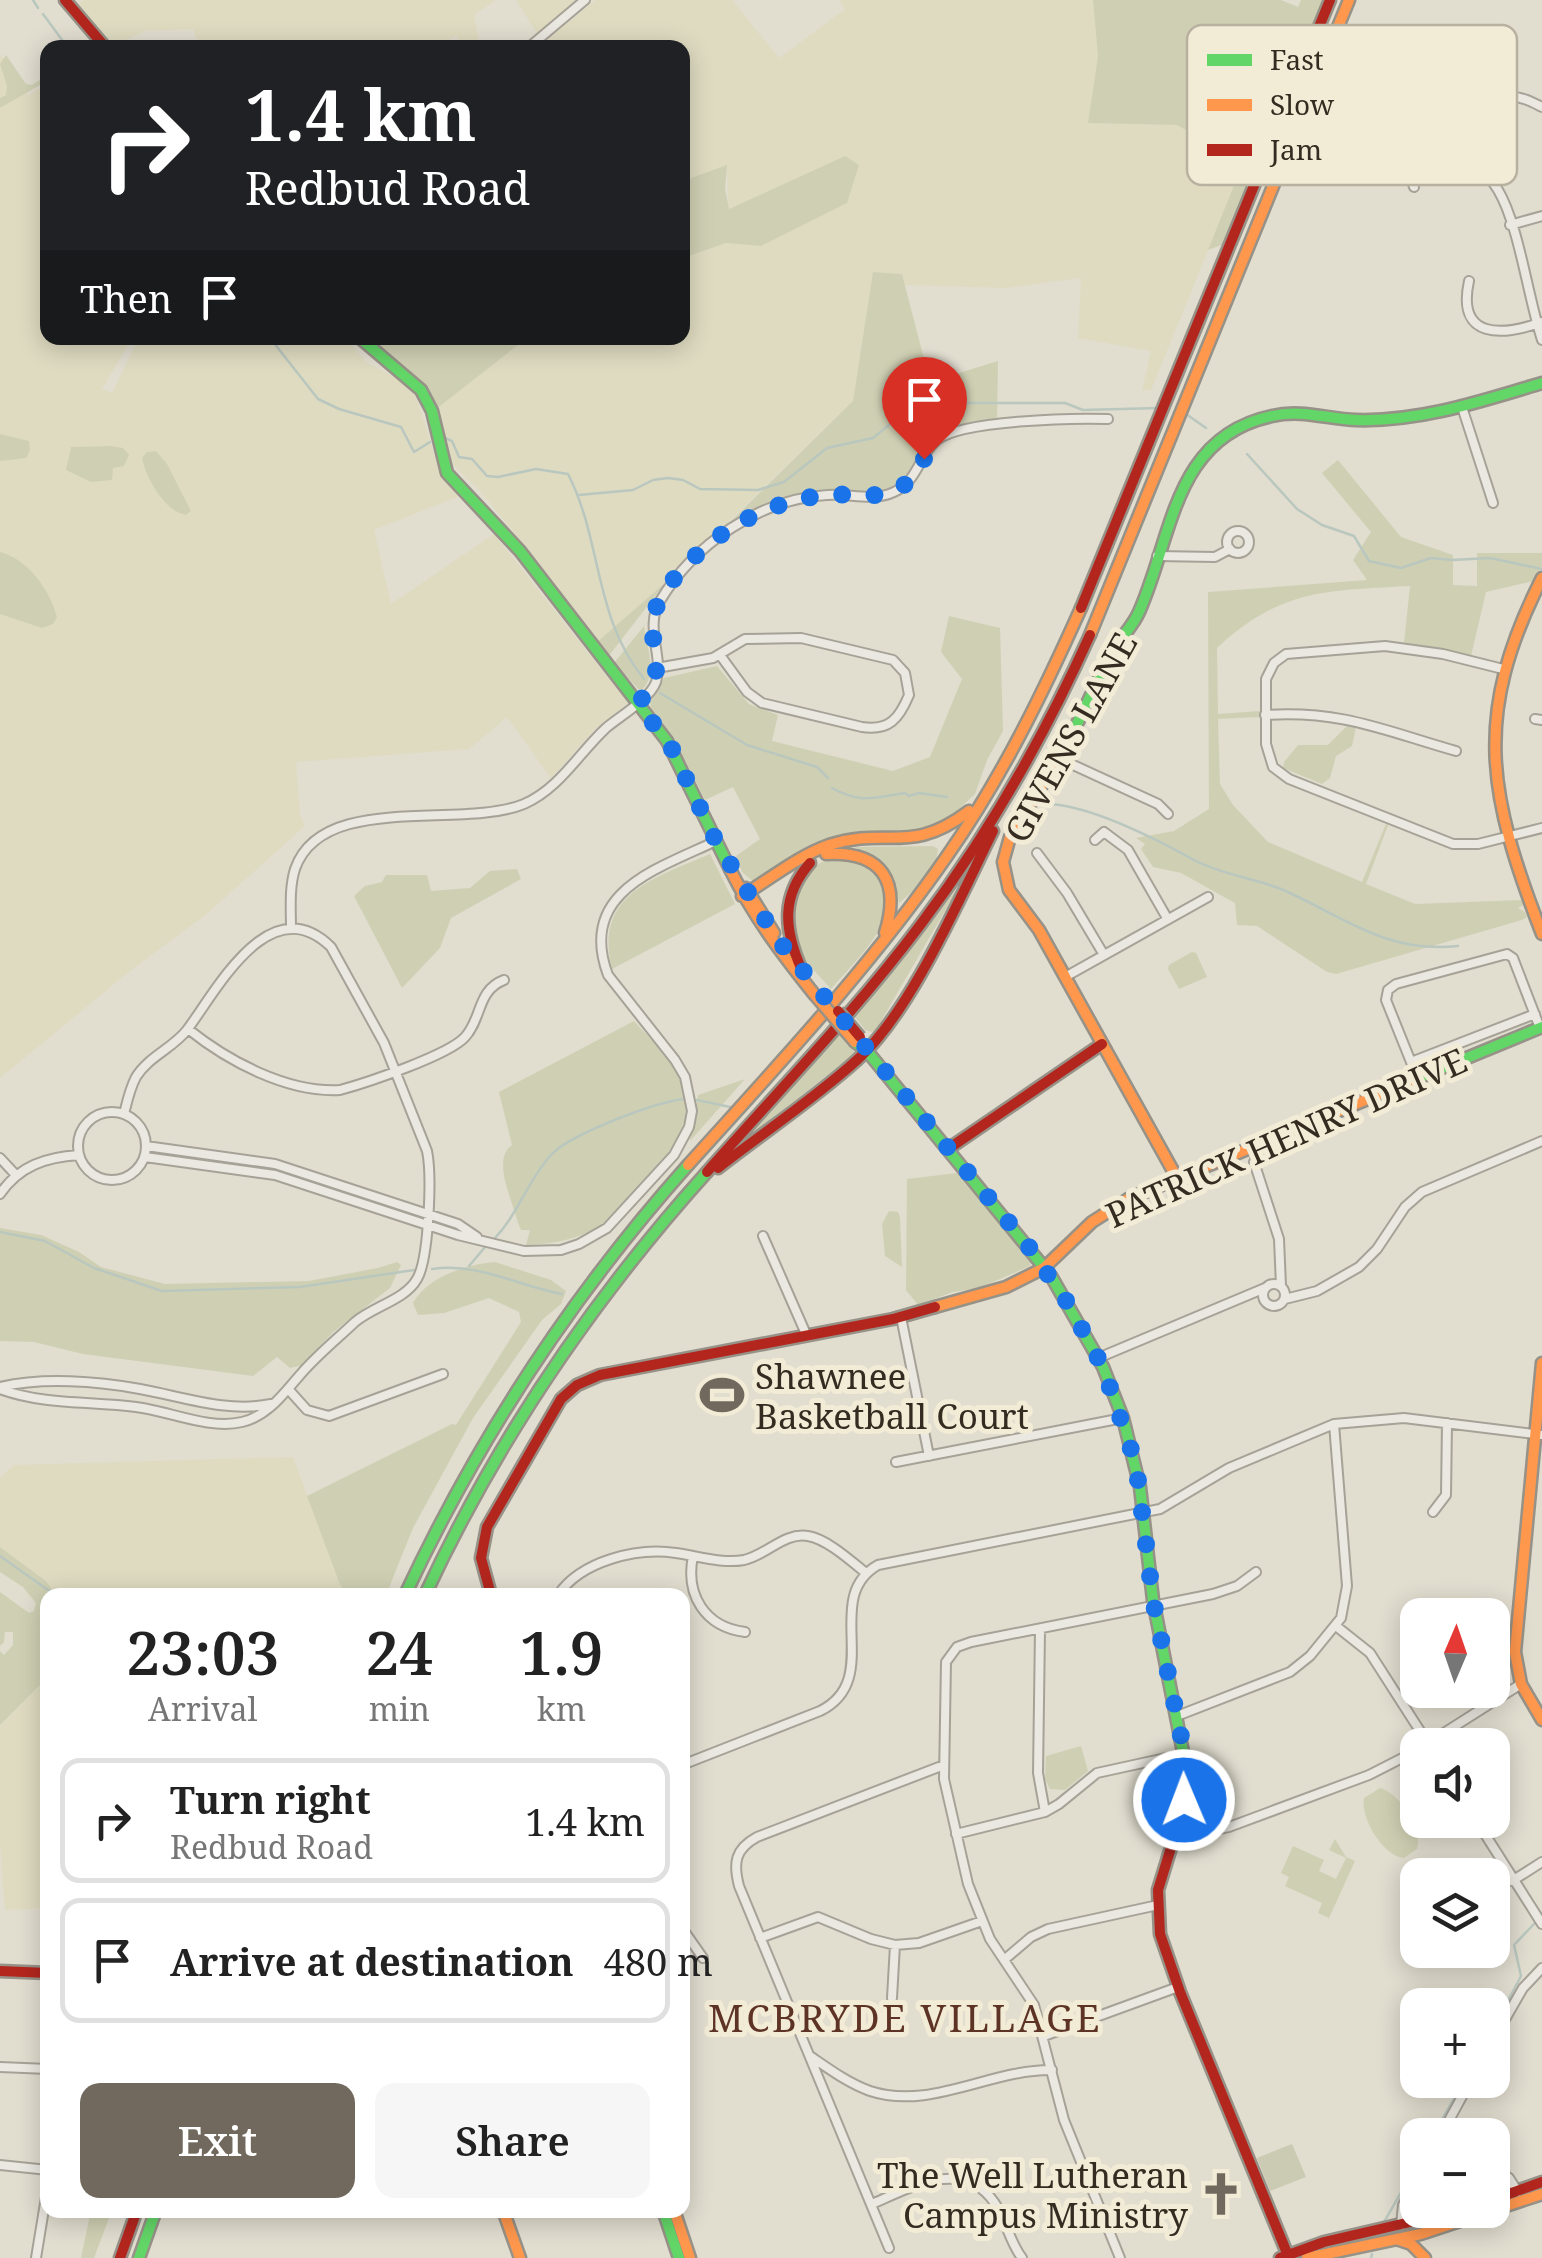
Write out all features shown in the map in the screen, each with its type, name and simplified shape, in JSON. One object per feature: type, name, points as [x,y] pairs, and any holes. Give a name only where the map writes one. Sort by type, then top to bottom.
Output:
[{"type":"main road","points":[[65,0],[99,40]]},
{"type":"main road","points":[[1320,25],[1330,0]]},
{"type":"main road","points":[[1339,25],[1349,0]]},
{"type":"main road","points":[[409,1588],[471,1464],[559,1324],[638,1223],[874,956],[948,854],[987,792],[1033,713],[1086,603],[1255,185]]},
{"type":"main road","points":[[692,1187],[786,1118],[867,1051],[958,902],[1102,610],[1274,185]]},
{"type":"main road","points":[[368,345],[421,390],[432,410],[447,473],[520,552],[675,754],[716,841],[772,944],[858,1039],[1044,1268],[1098,1358],[1123,1418],[1136,1464],[1154,1608],[1184,1754],[1185,1795],[1159,1885],[1162,1942],[1286,2257],[1320,2242],[1400,2222]]},
{"type":"main road","name":"GIVENS LANE","points":[[1177,1178],[1038,930],[1014,900],[1004,871],[1010,837],[1058,758],[1115,648],[1138,615],[1182,486],[1200,459],[1236,429],[1279,414],[1381,419],[1462,407],[1542,383]]},
{"type":"main road","name":"GIVENS LANE","points":[[1515,391],[1542,392]]},
{"type":"main road","points":[[1541,580],[1503,669],[1496,703],[1494,765],[1506,837],[1542,934]]},
{"type":"main road","points":[[428,1588],[482,1481],[542,1382],[608,1288],[886,968],[962,864],[1018,776]]},
{"type":"main road","points":[[747,898],[832,845],[934,836],[952,826],[987,792]]},
{"type":"main road","points":[[747,898],[825,854],[853,853],[867,858],[885,876],[894,902],[874,956]]},
{"type":"main road","points":[[801,968],[789,940],[785,915],[792,888],[810,862]]},
{"type":"main road","points":[[747,898],[817,991]]},
{"type":"main road","name":"PATRICK HENRY DRIVE","points":[[489,1588],[481,1564],[484,1535],[557,1406],[570,1390],[600,1375],[901,1316],[1006,1287],[1044,1268],[1106,1212],[1262,1142],[1541,1028]]},
{"type":"main road","points":[[948,1150],[1102,1044]]},
{"type":"main road","points":[[1542,1364],[1516,1638],[1522,1684],[1542,1720]]},
{"type":"main road","points":[[0,1971],[40,1973]]},
{"type":"main road","points":[[1519,2197],[1542,2183]]},
{"type":"main road","points":[[1510,2200],[1542,2194]]},
{"type":"main road","points":[[120,2258],[134,2218]]},
{"type":"main road","points":[[139,2258],[153,2218]]},
{"type":"main road","points":[[506,2218],[520,2258]]},
{"type":"main road","points":[[667,2218],[680,2258]]},
{"type":"main road","points":[[677,2218],[690,2258]]},
{"type":"main road","points":[[1308,2258],[1394,2240],[1422,2228]]},
{"type":"main road","points":[[1414,2246],[1422,2228]]},
{"type":"main road","points":[[1394,2240],[1414,2246],[1425,2258]]},
{"type":"street","points":[[538,40],[585,0]]},
{"type":"street","points":[[1517,97],[1542,107]]},
{"type":"street","points":[[1493,185],[1510,225],[1542,340]]},
{"type":"street","points":[[1510,225],[1542,216]]},
{"type":"street","points":[[1469,281],[1468,308],[1479,326],[1500,333],[1539,323]]},
{"type":"street","points":[[1462,407],[1492,503]]},
{"type":"street","points":[[291,929],[296,868],[305,851],[323,834],[359,822],[498,812],[539,797],[606,729],[653,689],[657,668],[653,622],[660,600],[697,554],[742,522],[809,497],[894,492],[913,477],[936,441],[953,432],[1045,420],[1108,419]]},
{"type":"street","points":[[1157,556],[1215,557],[1230,550]]},
{"type":"street","points":[[1528,604],[1542,610]]},
{"type":"street","points":[[657,668],[698,663],[748,639],[812,640],[893,660],[907,676],[909,695],[890,724],[878,728],[862,726],[762,703],[748,692],[720,655]]},
{"type":"street","points":[[1503,669],[1393,647],[1358,646],[1290,653],[1274,663],[1267,675],[1269,760],[1276,771],[1289,779],[1447,842],[1478,844],[1542,828]]},
{"type":"street","points":[[1265,715],[1357,720],[1456,750]]},
{"type":"street","points":[[1058,758],[1158,804],[1168,814]]},
{"type":"street","points":[[1095,840],[1105,832],[1122,843],[1167,918]]},
{"type":"street","points":[[145,1157],[274,1175],[458,1236],[524,1250],[543,1252],[580,1244],[606,1228],[682,1142],[692,1111],[685,1076],[608,976],[602,959],[602,929],[611,905],[632,882],[716,841]]},
{"type":"street","points":[[1037,853],[1068,892],[1104,955]]},
{"type":"street","points":[[1064,977],[1208,896]]},
{"type":"street","points":[[0,1388],[32,1399],[138,1407],[231,1424],[253,1418],[276,1403],[299,1375],[358,1320],[415,1283],[425,1258],[429,1161],[384,1043],[330,947],[309,932],[291,929],[260,940],[240,956],[188,1029],[138,1075],[124,1114]]},
{"type":"street","points":[[1417,1077],[1386,1000],[1388,990],[1396,984],[1507,954],[1514,958],[1541,1028]]},
{"type":"street","points":[[188,1029],[225,1054],[302,1087],[340,1090],[436,1054],[465,1038],[486,992],[504,980]]},
{"type":"street","points":[[1411,1062],[1534,1014]]},
{"type":"street","points":[[103,1114],[124,1114],[140,1126],[146,1146],[145,1157],[132,1174],[111,1180],[90,1173],[78,1144],[86,1125],[103,1114]]},
{"type":"street","points":[[1224,1305],[1254,1299],[1275,1307],[1285,1299],[1327,1285],[1370,1257],[1418,1194],[1542,1140]]},
{"type":"street","points":[[1262,1142],[1254,1162],[1275,1223],[1285,1299]]},
{"type":"street","points":[[146,1146],[275,1164],[458,1224],[479,1238]]},
{"type":"street","points":[[0,1194],[14,1174],[46,1160],[79,1154]]},
{"type":"street","points":[[1232,1155],[1254,1162]]},
{"type":"street","points":[[0,1158],[14,1174]]},
{"type":"street","points":[[763,1236],[806,1334]]},
{"type":"street","points":[[1264,1300],[1280,1260]]},
{"type":"street","points":[[1098,1358],[1266,1287],[1298,1290],[1327,1285]]},
{"type":"street","points":[[901,1316],[929,1456]]},
{"type":"street","points":[[289,1390],[306,1410],[330,1416],[443,1374]]},
{"type":"street","points":[[0,1388],[32,1382],[134,1388],[233,1407],[276,1403]]},
{"type":"street","points":[[32,1382],[32,1399]]},
{"type":"street","points":[[896,1462],[1123,1418]]},
{"type":"street","points":[[690,1762],[820,1710],[840,1698],[848,1684],[851,1666],[852,1598],[866,1573],[878,1565],[1170,1505],[1230,1468],[1334,1424],[1391,1418],[1538,1434]]},
{"type":"street","points":[[1433,1512],[1446,1494],[1448,1422]]},
{"type":"street","points":[[1176,1716],[1290,1672],[1303,1664],[1336,1626],[1347,1594],[1334,1424]]},
{"type":"street","points":[[565,1588],[588,1569],[624,1557],[657,1552],[742,1560],[762,1554],[792,1536],[816,1538],[866,1573]]},
{"type":"street","points":[[692,1556],[689,1580],[696,1598],[721,1626],[745,1632]]},
{"type":"street","points":[[1120,2258],[1068,2131],[1030,1995],[982,1921],[968,1884],[945,1790],[945,1668],[950,1654],[970,1642],[1154,1608],[1229,1589],[1256,1572]]},
{"type":"street","points":[[1336,1626],[1370,1653],[1417,1728]]},
{"type":"street","points":[[1040,1630],[1038,1773],[1045,1812]]},
{"type":"street","points":[[1452,1728],[1522,1684]]},
{"type":"street","points":[[956,1834],[1045,1812],[1096,1773],[1184,1754]]},
{"type":"street","points":[[1176,1828],[1197,1832],[1229,1826],[1400,1759]]},
{"type":"street","points":[[889,2248],[760,1938],[736,1876],[735,1861],[740,1849],[757,1838],[944,1765]]},
{"type":"street","points":[[1487,1838],[1542,1924]]},
{"type":"street","points":[[1512,1881],[1542,1862]]},
{"type":"street","points":[[1004,1960],[1024,1942],[1048,1929],[1158,1904]]},
{"type":"street","points":[[760,1938],[818,1918],[871,1940],[895,1945],[919,1943],[982,1921]]},
{"type":"street","points":[[690,1939],[703,1958]]},
{"type":"street","points":[[892,1998],[895,1945]]},
{"type":"street","points":[[1510,2011],[1523,1988],[1542,1968]]},
{"type":"street","points":[[1044,2036],[1178,1987]]},
{"type":"street","points":[[809,2055],[851,2083],[896,2096],[926,2094],[1014,2072],[1052,2070]]},
{"type":"street","points":[[0,2067],[40,2070]]},
{"type":"street","points":[[0,2165],[40,2169]]},
{"type":"street","points":[[872,2204],[933,2180],[968,2180],[993,2201],[1022,2258]]},
{"type":"street","points":[[1510,2180],[1519,2197]]},
{"type":"street","points":[[36,2258],[43,2218]]},
{"type":"shaded area","points":[[83,0],[496,0],[474,15],[479,40],[459,40],[456,35],[449,40],[197,40],[193,29],[145,31],[126,40],[105,40],[77,7]]},
{"type":"shaded area","points":[[516,0],[580,0],[538,35]]},
{"type":"shaded area","points":[[595,0],[732,0],[779,58],[845,9],[839,0],[1093,0],[1098,56],[1089,123],[1177,125],[1187,131],[1187,185],[1235,185],[1151,390],[1142,390],[1151,351],[1078,338],[1081,278],[1004,288],[905,285],[902,274],[873,272],[853,401],[665,583],[597,642],[480,491],[446,458],[435,410],[518,345],[690,345],[690,256],[726,243],[761,246],[771,191],[728,209],[727,166],[690,179],[690,40],[546,40]]},
{"type":"shaded area","points":[[0,54],[28,95],[40,88],[40,345],[128,345],[102,389],[112,393],[136,345],[352,345],[366,362],[398,379],[416,396],[438,466],[444,478],[462,495],[374,530],[391,604],[494,534],[628,703],[595,729],[551,778],[507,717],[469,749],[296,762],[300,815],[305,826],[204,916],[0,1078]]},
{"type":"shaded area","points":[[293,1457],[342,1588],[51,1588],[0,1547],[0,1478],[14,1465]]},
{"type":"shaded area","points":[[40,1685],[40,1908],[5,1910],[0,1844],[0,1725]]},
{"type":"green space","points":[[1093,0],[1281,0],[1298,7],[1301,0],[1323,0],[1313,25],[1187,25],[1187,131],[1177,125],[1088,123],[1098,56]]},
{"type":"green space","points":[[6,55],[26,84],[40,80],[40,85],[0,108],[0,98],[6,95],[7,86],[0,64]]},
{"type":"green space","points":[[845,156],[859,165],[847,203],[761,246],[726,243],[690,256],[690,178],[727,165],[725,189],[729,209]]},
{"type":"green space","points":[[1234,185],[1250,185],[1227,243],[1208,250]]},
{"type":"green space","points":[[873,272],[902,274],[930,382],[998,361],[997,423],[934,438],[910,476],[891,489],[876,493],[810,493],[724,528],[853,401]]},
{"type":"green space","points":[[375,345],[518,345],[435,410],[421,381]]},
{"type":"green space","points":[[0,434],[29,441],[26,458],[0,461]]},
{"type":"green space","points":[[71,447],[123,448],[129,455],[124,466],[113,468],[112,480],[91,482],[66,470]]},
{"type":"green space","points":[[156,451],[191,511],[186,515],[164,501],[148,475],[142,458],[147,452]]},
{"type":"green space","points":[[1338,460],[1401,537],[1453,555],[1453,585],[1477,586],[1477,553],[1542,553],[1542,566],[1534,581],[1486,592],[1471,656],[1404,643],[1410,586],[1329,592],[1284,603],[1241,628],[1217,648],[1218,714],[1260,711],[1260,717],[1218,719],[1220,784],[1233,805],[1268,842],[1362,882],[1386,824],[1366,884],[1415,904],[1522,900],[1524,905],[1518,908],[1527,917],[1522,920],[1336,974],[1257,926],[1237,925],[1235,903],[1181,873],[1153,867],[1141,849],[1145,844],[1136,838],[1174,831],[1209,809],[1208,592],[1367,580],[1353,560],[1371,532],[1322,473]]},
{"type":"green space","points":[[0,552],[20,561],[43,586],[57,617],[53,624],[42,628],[0,614]]},
{"type":"green space","points":[[665,583],[608,657],[597,642]]},
{"type":"green space","points":[[949,616],[1000,628],[1003,731],[975,794],[937,829],[869,837],[754,882],[742,872],[736,856],[760,839],[733,787],[705,800],[651,709],[650,702],[664,678],[717,666],[749,704],[778,715],[772,741],[893,771],[930,757],[962,679],[941,652]]},
{"type":"green space","points":[[644,626],[650,670],[640,691],[614,663]]},
{"type":"green space","points":[[1349,724],[1356,727],[1352,746],[1336,756],[1330,778],[1322,784],[1283,768],[1298,745],[1328,745]]},
{"type":"green space","points":[[854,847],[938,849],[937,857],[929,872],[899,903],[885,868]]},
{"type":"green space","points":[[710,854],[735,904],[612,969],[609,944],[620,906],[650,881]]},
{"type":"green space","points":[[831,859],[852,859],[874,874],[885,890],[887,906],[873,940],[831,989],[797,946],[792,922],[795,896],[816,865]]},
{"type":"green space","points":[[517,869],[521,879],[451,918],[440,948],[402,988],[354,896],[365,886],[382,882],[386,875],[427,875],[431,891],[470,888],[490,871]]},
{"type":"green space","points":[[960,885],[877,1028],[872,1032],[865,1030],[854,1016]]},
{"type":"green space","points":[[1192,952],[1207,977],[1179,989],[1169,965]]},
{"type":"green space","points":[[634,1021],[663,1052],[680,1079],[686,1112],[680,1133],[647,1181],[605,1222],[568,1239],[526,1245],[530,1230],[521,1230],[503,1170],[503,1160],[512,1145],[499,1092]]},
{"type":"green space","points":[[840,1034],[855,1053],[742,1143]]},
{"type":"green space","points":[[745,1079],[690,1141],[698,1095]]},
{"type":"green space","points":[[957,1173],[1031,1260],[1030,1266],[979,1288],[953,1292],[918,1305],[906,1290],[907,1179]]},
{"type":"green space","points":[[889,1211],[898,1212],[900,1217],[902,1267],[885,1256],[882,1224]]},
{"type":"green space","points":[[0,1228],[41,1235],[101,1267],[165,1284],[309,1281],[397,1262],[401,1265],[390,1288],[332,1333],[303,1365],[290,1368],[277,1357],[253,1376],[83,1354],[34,1342],[0,1341]]},
{"type":"green space","points":[[495,1262],[551,1280],[566,1291],[561,1304],[542,1320],[473,1418],[413,1528],[389,1588],[342,1588],[307,1496],[456,1425],[521,1322],[519,1312],[489,1298],[444,1313],[418,1315],[413,1303],[438,1279]]},
{"type":"green space","points":[[0,1547],[51,1588],[40,1588],[40,1685],[0,1725],[0,1651],[4,1655],[13,1645],[13,1632],[5,1632],[0,1646],[0,1592],[29,1613],[36,1603],[23,1587],[0,1572]]},
{"type":"green space","points":[[1081,1746],[1088,1771],[1065,1790],[1050,1789],[1045,1779],[1046,1756]]},
{"type":"green space","points":[[1380,1788],[1395,1797],[1400,1802],[1400,1838],[1418,1838],[1417,1849],[1404,1858],[1388,1851],[1366,1816],[1364,1798]]},
{"type":"green space","points":[[1335,1839],[1346,1857],[1355,1861],[1329,1918],[1318,1913],[1322,1903],[1285,1886],[1289,1877],[1281,1873],[1293,1846],[1324,1860],[1319,1871],[1336,1879],[1346,1858],[1329,1850]]},
{"type":"green space","points":[[1292,2144],[1306,2177],[1270,2191],[1257,2158]]},
{"type":"green space","points":[[89,2218],[109,2218],[94,2258],[81,2258]]},
{"type":"waterway","points":[[33,0],[38,8]]},
{"type":"waterway","points":[[43,14],[62,40]]},
{"type":"waterway","points":[[276,345],[318,399],[401,427],[414,452],[430,442]]},
{"type":"waterway","points":[[579,495],[633,490],[668,478],[700,489],[758,490],[784,482],[827,448],[873,438],[896,419],[935,403],[1065,403],[1083,410],[1159,408]]},
{"type":"waterway","points":[[1186,414],[1206,428]]},
{"type":"waterway","points":[[445,438],[452,441],[459,457],[472,459],[487,476],[536,469],[568,474],[587,525],[616,631],[644,679]]},
{"type":"waterway","points":[[1247,454],[1297,509],[1322,525],[1354,536],[1369,561],[1401,568],[1431,558],[1490,558],[1542,569]]},
{"type":"waterway","points":[[660,693],[747,745],[817,767],[828,778]]},
{"type":"waterway","points":[[832,788],[859,798],[905,793],[947,797]]},
{"type":"waterway","points":[[1047,804],[1083,810],[1122,824],[1204,865],[1281,889],[1387,939],[1432,947],[1458,946]]},
{"type":"waterway","points":[[495,1238],[543,1165],[561,1147],[614,1120],[684,1099]]},
{"type":"waterway","points":[[697,1100],[730,1107]]},
{"type":"waterway","points":[[0,1232],[45,1241],[94,1268],[162,1291],[300,1287],[414,1270]]},
{"type":"waterway","points":[[469,1266],[486,1246]]},
{"type":"waterway","points":[[432,1269],[482,1272],[562,1294]]},
{"type":"waterway","points":[[0,1556],[45,1588]]},
{"type":"waterway","points":[[1510,1997],[1521,1976],[1514,1945],[1534,1924]]},
{"type":"waterway","points":[[1443,2118],[1454,2098]]},
{"type":"waterway","points":[[1384,2222],[1400,2194]]},
{"type":"waterway","points":[[1371,2258],[1372,2254]]},
{"type":"traffic: fast","points":[[368,345],[421,390],[432,411],[447,473],[520,551],[667,741],[730,869]]},
{"type":"traffic: fast","points":[[1058,759],[1114,650],[1139,612],[1181,493],[1195,467],[1214,445],[1239,427],[1272,416],[1404,418],[1542,383]]},
{"type":"traffic: fast","points":[[1418,1078],[1542,1027]]},
{"type":"traffic: fast","points":[[855,1042],[867,1051],[1051,1276],[1103,1367],[1123,1418],[1140,1487],[1153,1600],[1185,1762],[1181,1815]]},
{"type":"traffic: fast","points":[[408,1588],[464,1479],[531,1370],[605,1265],[688,1165]]},
{"type":"traffic: fast","points":[[428,1588],[484,1481],[550,1373],[625,1270],[707,1172]]},
{"type":"traffic: fast","points":[[139,2258],[153,2218]]},
{"type":"traffic: fast","points":[[666,2218],[679,2258]]},
{"type":"traffic: slow","points":[[1339,25],[1349,0]]},
{"type":"traffic: slow","points":[[1090,635],[1274,185]]},
{"type":"traffic: slow","points":[[1542,578],[1505,672],[1497,714],[1496,755],[1509,839],[1542,934]]},
{"type":"traffic: slow","points":[[688,1165],[855,976],[947,856],[1020,735],[1081,608]]},
{"type":"traffic: slow","points":[[1058,759],[1010,837],[1003,862],[1009,890],[1039,930],[1177,1178]]},
{"type":"traffic: slow","points":[[742,896],[795,861],[829,845],[931,833],[969,811]]},
{"type":"traffic: slow","points":[[826,854],[861,858],[882,873],[890,898],[885,933]]},
{"type":"traffic: slow","points":[[730,869],[748,903],[814,994]]},
{"type":"traffic: slow","points":[[746,888],[774,933]]},
{"type":"traffic: slow","points":[[814,994],[855,1042]]},
{"type":"traffic: slow","points":[[935,1307],[1006,1287],[1044,1268],[1092,1222],[1128,1199],[1418,1078]]},
{"type":"traffic: slow","points":[[1542,1363],[1515,1652],[1521,1684],[1542,1720]]},
{"type":"traffic: slow","points":[[1307,2258],[1421,2234],[1542,2194]]},
{"type":"traffic: slow","points":[[506,2218],[520,2258]]},
{"type":"traffic: slow","points":[[677,2218],[690,2258]]},
{"type":"traffic: slow","points":[[1399,2240],[1411,2244],[1425,2258]]},
{"type":"traffic: jam","points":[[65,0],[99,40]]},
{"type":"traffic: jam","points":[[1320,25],[1330,0]]},
{"type":"traffic: jam","points":[[1081,608],[1254,185]]},
{"type":"traffic: jam","points":[[707,1172],[870,988],[946,890],[1013,784],[1090,635]]},
{"type":"traffic: jam","points":[[718,1168],[824,1088],[877,1039],[933,952],[993,831]]},
{"type":"traffic: jam","points":[[801,968],[791,940],[788,913],[794,888],[810,863]]},
{"type":"traffic: jam","points":[[838,1011],[860,1037]]},
{"type":"traffic: jam","points":[[948,1149],[1102,1044]]},
{"type":"traffic: jam","points":[[489,1588],[481,1558],[487,1527],[561,1399],[577,1385],[600,1375],[893,1319],[935,1307]]},
{"type":"traffic: jam","points":[[1181,1815],[1158,1890],[1160,1934],[1289,2258]]},
{"type":"traffic: jam","points":[[0,1971],[40,1973]]},
{"type":"traffic: jam","points":[[1510,2194],[1542,2182]]},
{"type":"traffic: jam","points":[[120,2258],[134,2218]]},
{"type":"traffic: jam","points":[[1280,2258],[1324,2242],[1400,2224]]},
{"type":"place","name":"Shawnee Basketball Court","points":[[722,1395]]},
{"type":"place","name":"The Well Lutheran Campus Ministry","points":[[1221,2194]]},
{"type":"district","name":"MCBRYDE VILLAGE","points":[[905,2017]]},
{"type":"route","points":[[924,459],[913,477],[894,492],[804,498],[730,528],[703,549],[657,606],[653,636],[657,676],[653,689],[637,702],[671,747],[716,841],[778,940],[1029,1247],[1067,1302],[1103,1367],[1136,1464],[1153,1600],[1183,1746],[1184,1800]]}]
